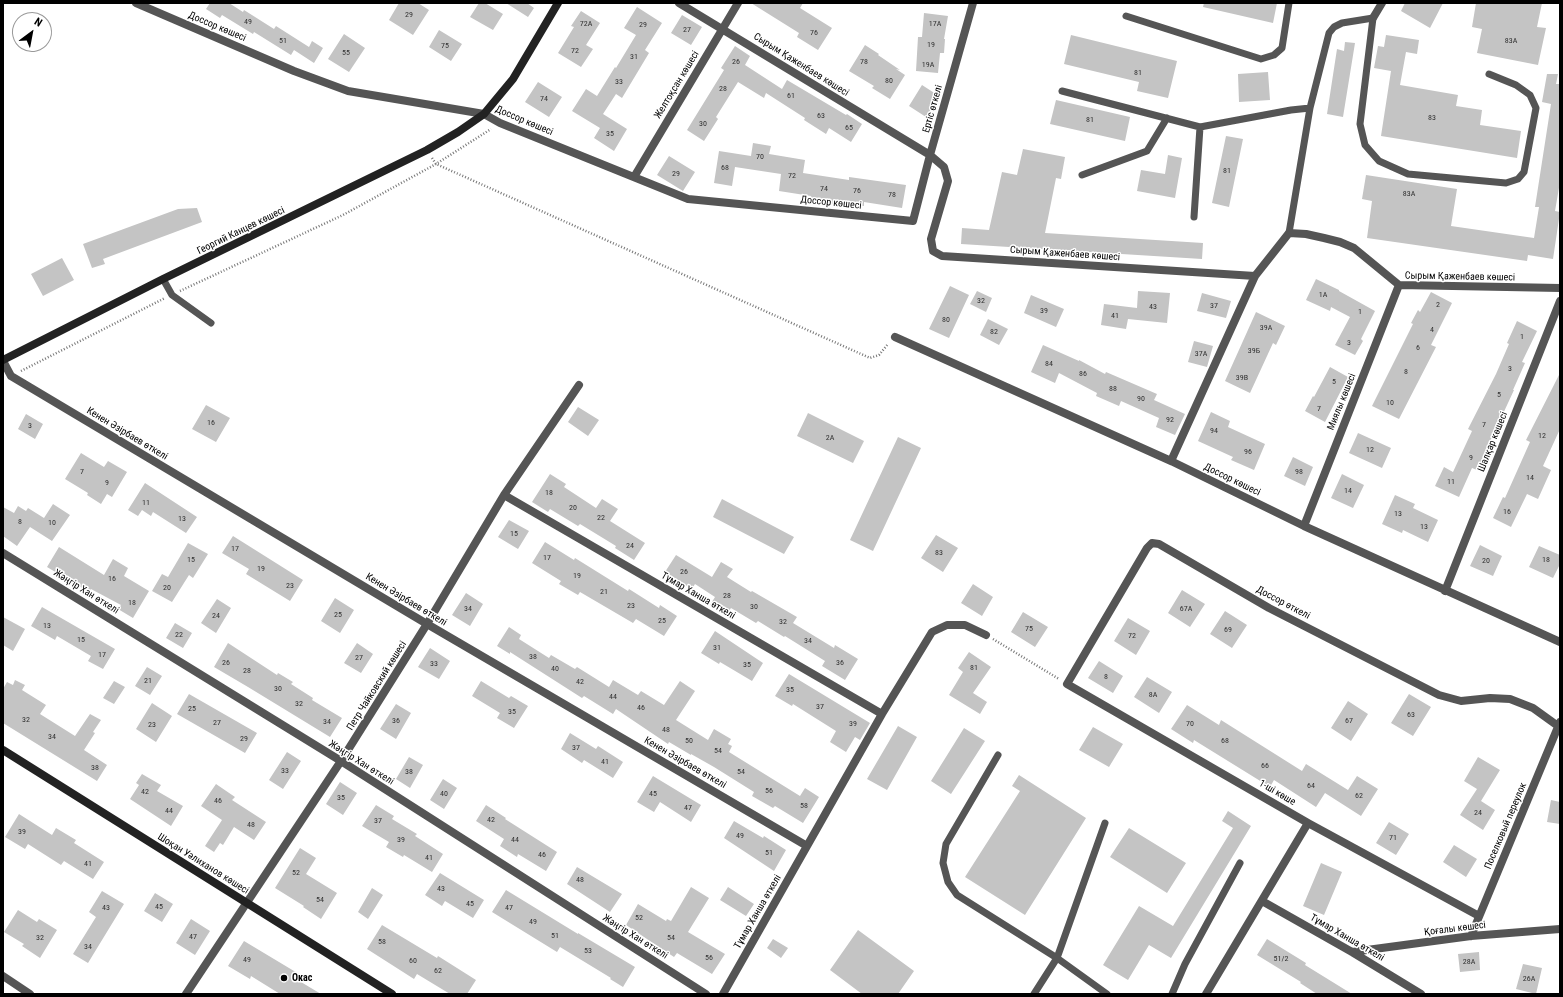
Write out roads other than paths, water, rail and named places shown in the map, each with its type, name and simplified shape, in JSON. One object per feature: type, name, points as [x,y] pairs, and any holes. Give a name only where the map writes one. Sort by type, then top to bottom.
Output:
[{"type":"main road","name":"Георгий Канцев көшесі","points":[[3,361],[163,279],[427,150],[458,132],[484,114],[513,79],[558,3]]},
{"type":"main road","name":"Шоқан Уәлиханов көшесі","points":[[3,750],[392,994]]},
{"type":"street","name":"Доссор көшесі","points":[[136,3],[294,71],[348,91],[484,114],[500,123],[688,199],[913,221]]},
{"type":"street","name":"Сырым Қаженбаев көшесі","points":[[679,3],[930,156],[944,167],[948,181],[931,239],[933,251],[942,256],[1255,276]]},
{"type":"street","name":"Желтоқсан көшесі","points":[[634,177],[738,3]]},
{"type":"street","name":"Ертіс өткелі","points":[[913,221],[974,3]]},
{"type":"street","points":[[1373,18],[1382,3]]},
{"type":"street","name":"Сырым Қаженбаев көшесі","points":[[1289,233],[1306,234],[1324,238],[1340,242],[1354,248],[1399,286],[1560,288]]},
{"type":"street","points":[[1171,461],[1255,276],[1289,233]]},
{"type":"street","name":"Миялы көшесі","points":[[1304,526],[1399,286]]},
{"type":"street","name":"Шалқар көшесі","points":[[1446,591],[1560,301]]},
{"type":"street","name":"Доссор көшесі","points":[[894,337],[1171,461],[1304,526],[1560,642]]},
{"type":"street","name":"Кенен Әзірбаев өткелі","points":[[3,361],[11,376],[427,624],[807,846]]},
{"type":"street","name":"Петр Чайковский көшесі","points":[[186,994],[341,761],[427,624],[504,495],[579,385]]},
{"type":"street","name":"Тұмар Ханша өткелі","points":[[504,495],[882,714]]},
{"type":"street","name":"Доссор өткелі","points":[[1067,684],[1147,548],[1152,544],[1159,544],[1269,608],[1440,694],[1461,701],[1490,698],[1510,699],[1533,708],[1559,724]]},
{"type":"street","name":"Жәңгір Хан өткелі","points":[[3,552],[341,761],[706,994]]},
{"type":"street","name":"Тұмар Ханша өткелі","points":[[722,994],[882,714],[932,632],[947,625],[965,625],[986,635]]},
{"type":"street","name":"1-ші көше","points":[[1067,684],[1308,823],[1479,916]]},
{"type":"street","name":"Поселковый переулок","points":[[1471,936],[1559,724]]},
{"type":"street","points":[[1552,743],[1560,745]]},
{"type":"street","points":[[1206,994],[1308,823]]},
{"type":"street","name":"Тұмар Ханша өткелі","points":[[1262,901],[1352,952],[1421,994]]},
{"type":"street","name":"Қоғалы көшесі","points":[[1352,952],[1471,936],[1560,929]]},
{"type":"street","points":[[3,976],[30,994]]},
{"type":"lane","points":[[1126,16],[1261,59],[1274,55],[1282,48],[1289,3]]},
{"type":"lane","points":[[1289,233],[1310,108],[1329,33],[1334,27],[1342,23],[1373,18],[1360,124],[1365,144],[1379,161],[1408,174],[1506,183],[1518,179],[1524,172],[1536,108],[1530,95],[1516,85],[1489,74]]},
{"type":"lane","points":[[1062,90],[1200,127],[1291,110],[1310,108]]},
{"type":"lane","points":[[1082,175],[1147,151],[1167,118]]},
{"type":"lane","points":[[1194,217],[1200,127]]},
{"type":"lane","points":[[163,279],[172,295],[211,323]]},
{"type":"lane","points":[[998,755],[946,844],[943,863],[948,882],[957,895],[1057,958],[1107,994]]},
{"type":"lane","points":[[1034,994],[1057,958],[1105,823]]},
{"type":"lane","points":[[1172,994],[1185,964],[1240,863]]},
{"type":"place","name":"Окас","points":[[284,978]]}]
